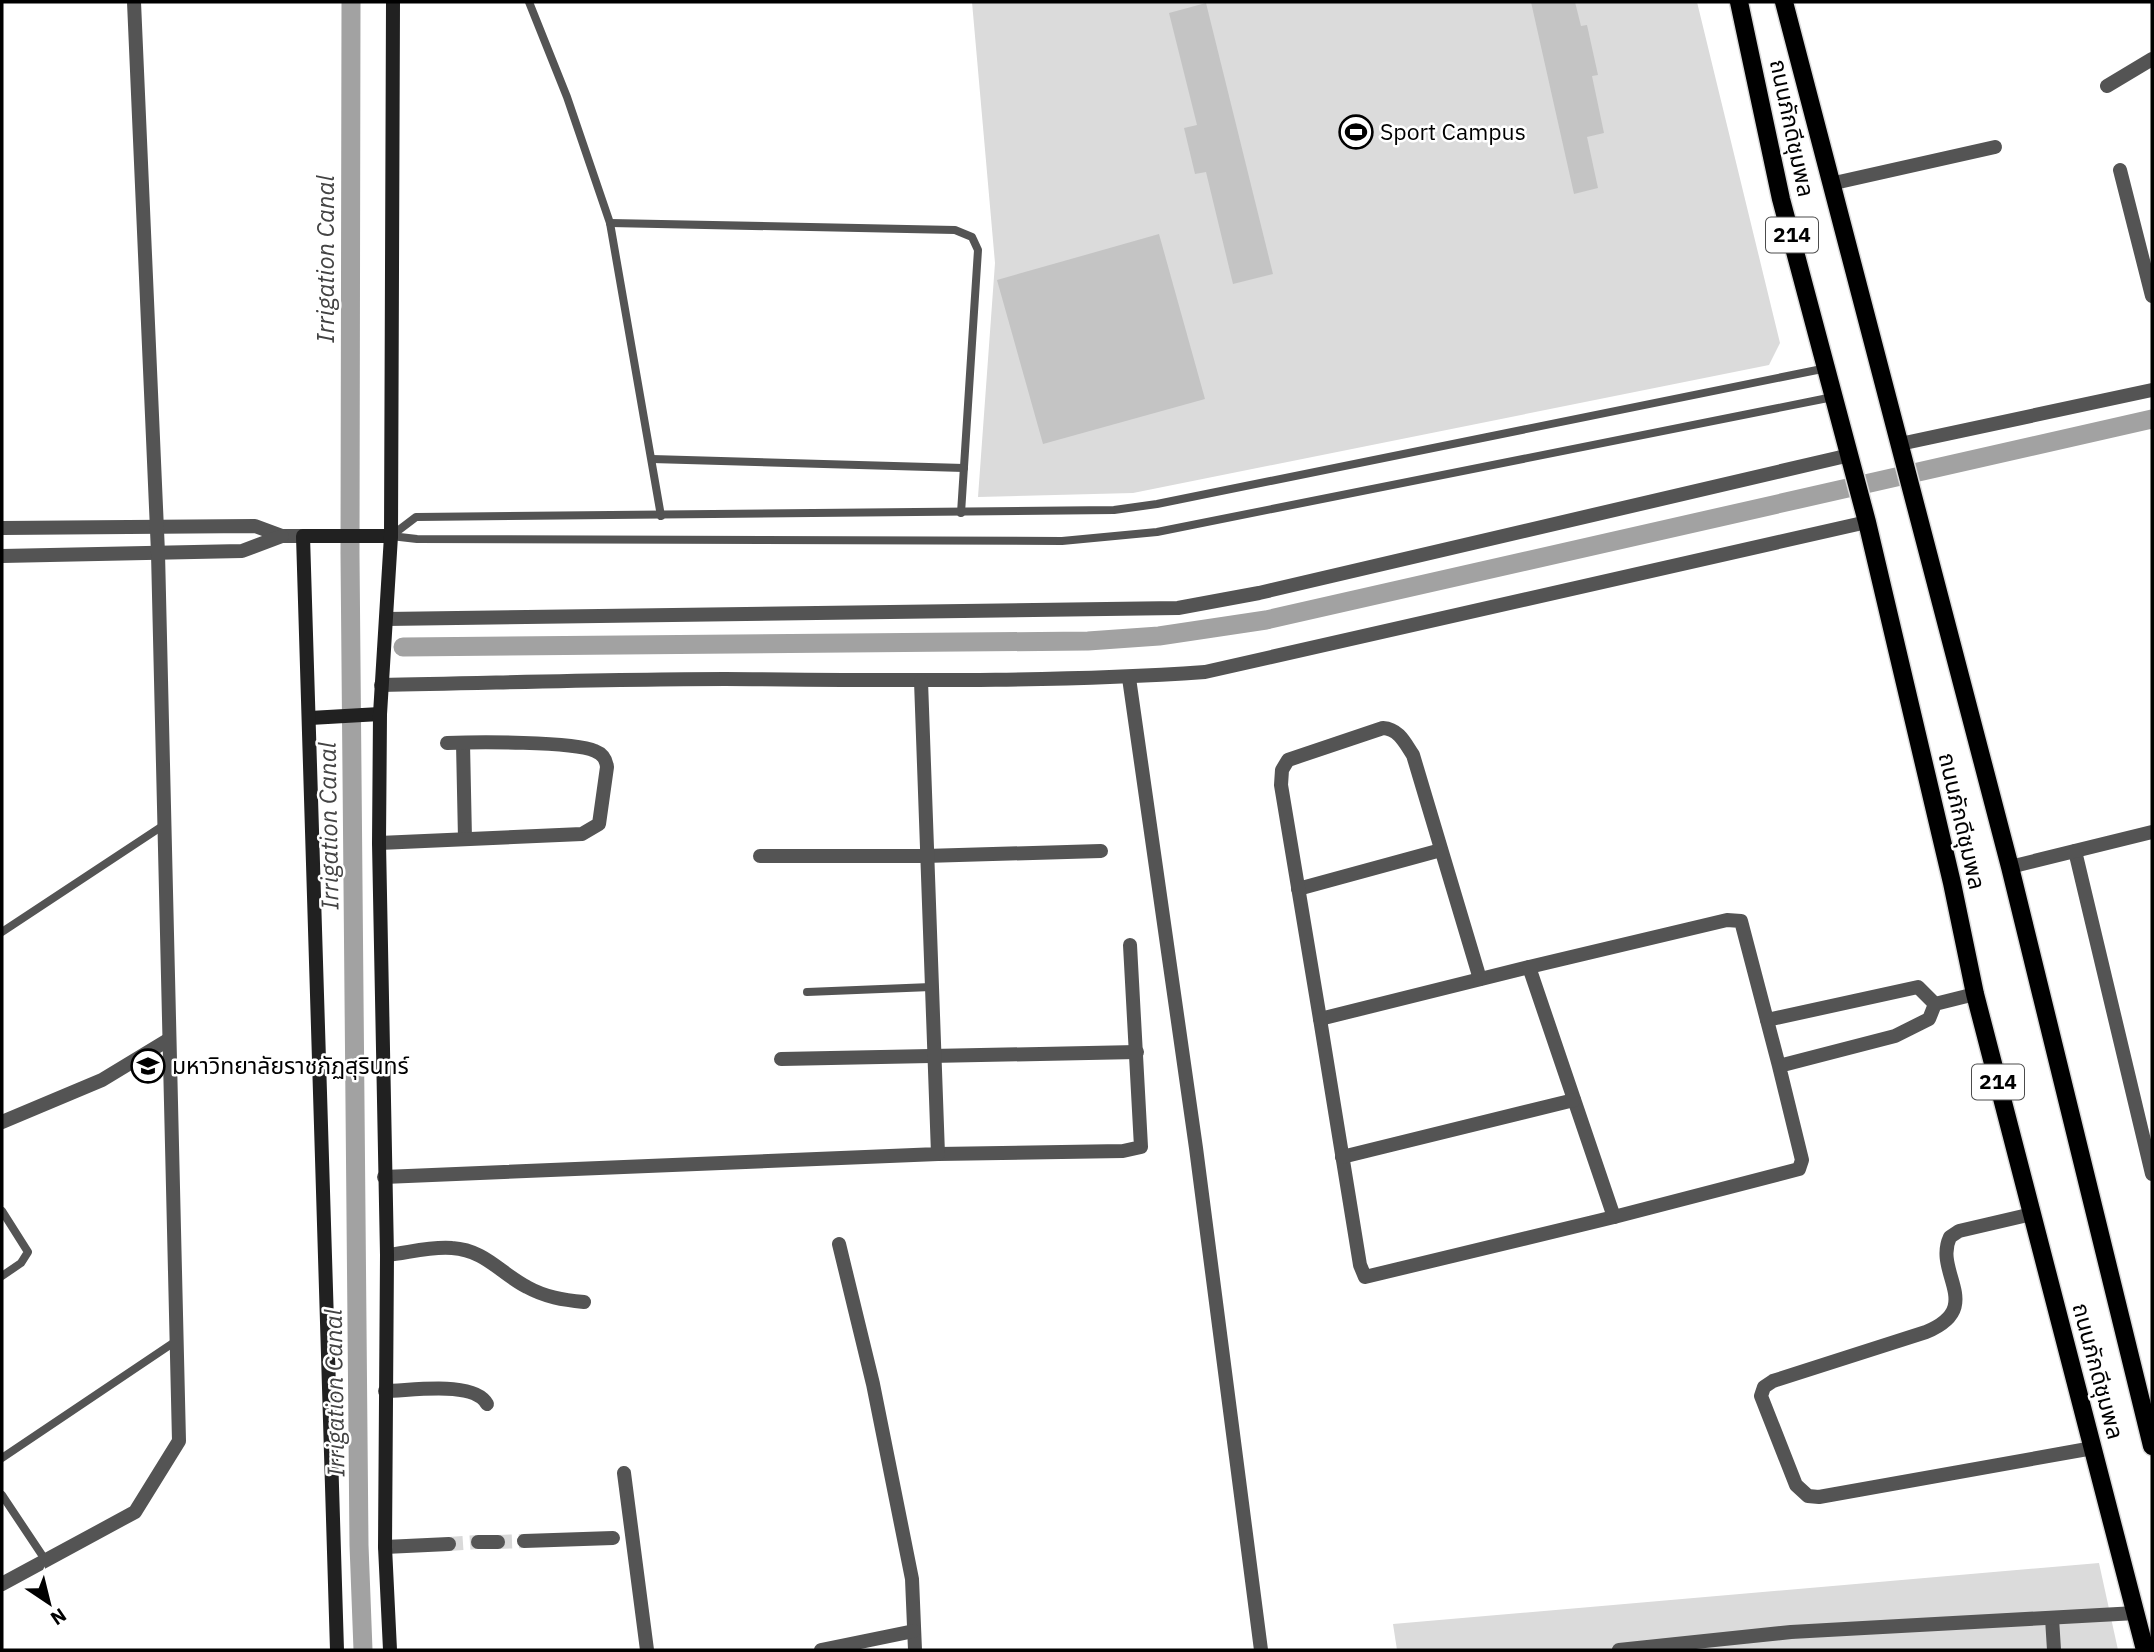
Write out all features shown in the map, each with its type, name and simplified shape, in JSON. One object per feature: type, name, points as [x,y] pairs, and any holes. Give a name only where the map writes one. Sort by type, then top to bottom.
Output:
[{"type":"main road","name":"ถนนภักดีชุมพล","points":[[1739,2],[1781,199],[1852,461],[1952,883],[1975,994],[2145,1650]]},
{"type":"main road","name":"ถนนภักดีชุมพล","points":[[1784,2],[2010,867],[2152,1446]]},
{"type":"street","points":[[2,1584],[135,1513],[179,1441],[158,553],[134,2]]},
{"type":"street","points":[[390,1650],[385,1547],[387,1255],[374,714],[381,685],[386,619],[383,536],[393,2]]},
{"type":"street","points":[[2107,86],[2152,59]]},
{"type":"street","points":[[1830,184],[1995,147]]},
{"type":"street","points":[[2120,170],[2152,296]]},
{"type":"street","points":[[1902,452],[2152,390]]},
{"type":"street","points":[[386,619],[1178,608],[1259,593],[1852,461]]},
{"type":"street","points":[[381,685],[1129,678],[1205,672],[1246,665],[1865,516]]},
{"type":"street","points":[[2,528],[155,529],[255,526],[282,536],[383,536]]},
{"type":"street","points":[[2,556],[242,551],[282,536]]},
{"type":"street","points":[[303,536],[337,1650]]},
{"type":"street","points":[[1129,678],[1196,1147],[1261,1650]]},
{"type":"street","points":[[921,681],[925,856],[938,1154]]},
{"type":"street","points":[[310,718],[374,714]]},
{"type":"street","points":[[1320,1019],[1727,920],[1741,921],[1802,1160],[1799,1169],[1365,1277],[1360,1265],[1281,785],[1282,770],[1289,760],[1382,728],[1391,729],[1402,737],[1413,755],[1480,979]]},
{"type":"street","points":[[379,843],[582,834],[593,831],[602,818],[606,759],[592,749],[447,743]]},
{"type":"street","points":[[463,743],[465,839]]},
{"type":"street","points":[[2010,867],[2152,832]]},
{"type":"street","points":[[1298,890],[1441,849]]},
{"type":"street","points":[[760,856],[925,856],[1101,851]]},
{"type":"street","points":[[2075,851],[2146,1122],[2152,1174]]},
{"type":"street","points":[[384,1177],[938,1154],[1139,1149],[1142,1145],[1130,945]]},
{"type":"street","points":[[1529,967],[1614,1217]]},
{"type":"street","points":[[1768,1020],[1918,987],[1935,1004]]},
{"type":"street","points":[[1935,1004],[1975,994]]},
{"type":"street","points":[[1779,1066],[1895,1036],[1929,1019],[1935,1004]]},
{"type":"street","points":[[2,1122],[102,1080],[168,1040]]},
{"type":"street","points":[[781,1059],[1137,1052]]},
{"type":"street","points":[[1342,1157],[1574,1100]]},
{"type":"street","points":[[2032,1214],[1959,1231],[1950,1237],[1947,1249],[1954,1312],[1946,1322],[1926,1332],[1773,1381],[1764,1387],[1761,1396],[1796,1485],[1808,1496],[1819,1497],[2093,1448]]},
{"type":"street","points":[[839,1244],[873,1384],[912,1579],[915,1650]]},
{"type":"street","points":[[387,1255],[451,1248],[472,1252],[495,1263],[523,1286],[541,1294],[584,1302]]},
{"type":"street","points":[[384,1391],[459,1389],[479,1394],[487,1404]]},
{"type":"street","points":[[624,1473],[647,1650]]},
{"type":"street","points":[[524,1541],[613,1538]]},
{"type":"street","points":[[478,1542],[498,1542]]},
{"type":"street","points":[[385,1547],[449,1544]]},
{"type":"street","points":[[1619,1650],[1791,1632],[2136,1614]]},
{"type":"street","points":[[2052,1618],[2054,1650]]},
{"type":"street","points":[[821,1650],[914,1631]]},
{"type":"lane","points":[[529,2],[567,97],[610,223],[661,516]]},
{"type":"lane","points":[[610,223],[955,230],[972,237],[978,250],[961,513]]},
{"type":"lane","points":[[383,536],[416,517],[1114,510],[1157,504],[1828,368]]},
{"type":"lane","points":[[383,536],[417,539],[1020,541],[1109,537],[1157,532],[1836,396]]},
{"type":"lane","points":[[652,459],[964,468]]},
{"type":"lane","points":[[2,932],[164,825]]},
{"type":"lane","points":[[807,992],[931,987]]},
{"type":"lane","points":[[2,1211],[28,1252],[20,1263],[2,1276]]},
{"type":"lane","points":[[2,1458],[176,1341]]},
{"type":"lane","points":[[2,1495],[46,1561]]},
{"type":"shaded area","name":"Sport Campus","points":[[972,2],[1697,2],[1780,343],[1769,365],[1133,493],[978,497],[995,263]]},
{"type":"shaded area","points":[[2099,1563],[2118,1650],[1397,1650],[1393,1624]]},
{"type":"building","points":[[1531,2],[1575,2],[1581,26],[1587,25],[1598,75],[1592,76],[1604,133],[1587,137],[1598,188],[1574,194]]},
{"type":"building","points":[[1206,3],[1273,274],[1233,284],[1206,172],[1195,174],[1184,128],[1197,125],[1169,13]]},
{"type":"building","points":[[1159,234],[1205,399],[1043,444],[997,280]]},
{"type":"waterway","name":"Irrigation Canal","points":[[351,2],[350,554],[359,1545],[363,1650]]},
{"type":"waterway","points":[[403,647],[1088,641],[1159,636],[1266,620],[2152,419]]},
{"type":"tunnel","points":[[498,1542],[524,1541]]},
{"type":"tunnel","points":[[449,1544],[478,1542]]},
{"type":"place","name":"Sport Campus","points":[[1356,132]]},
{"type":"place","name":"มหาวิทยาลัยราชภัฏสุรินทร์","points":[[148,1066]]}]
